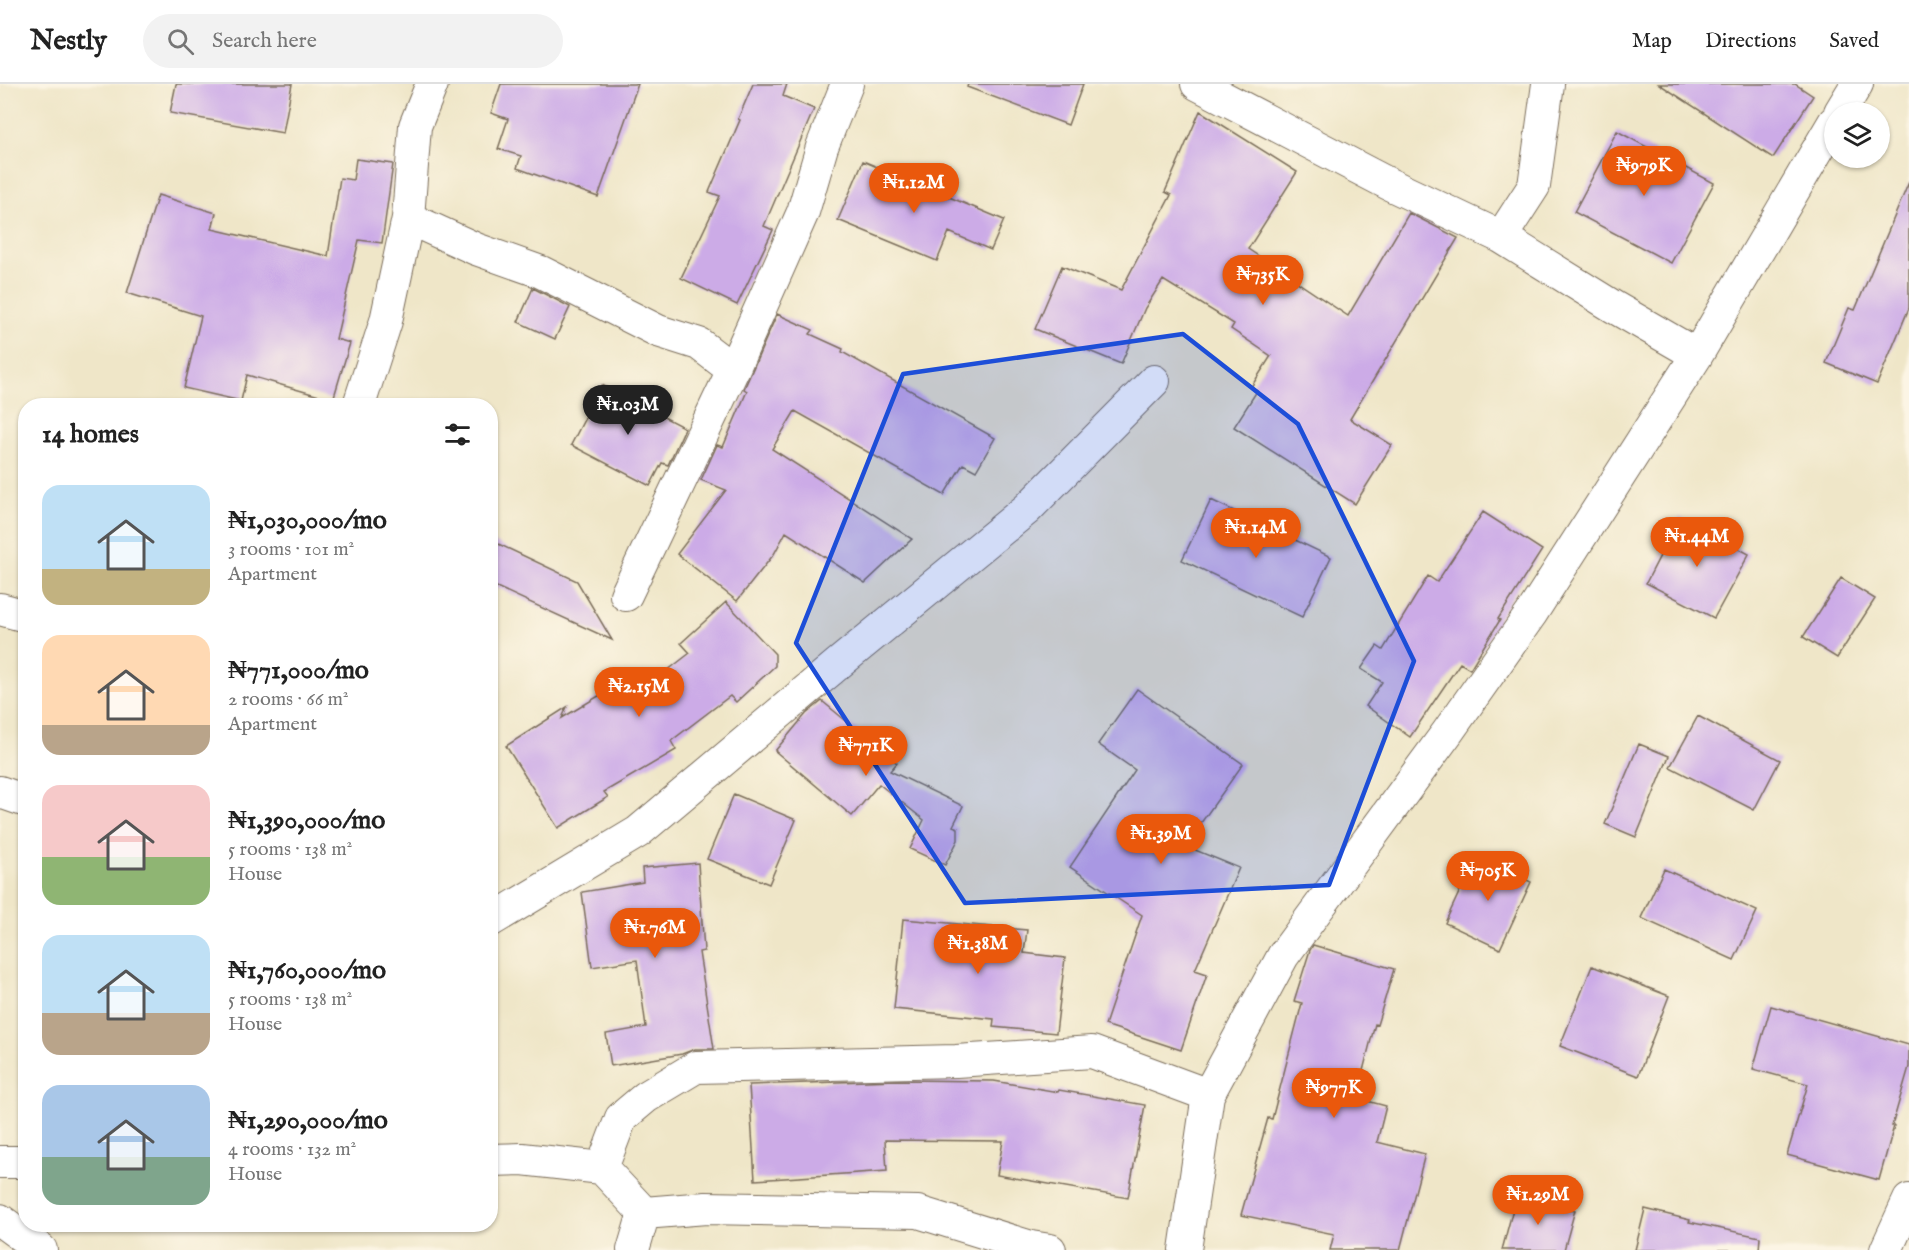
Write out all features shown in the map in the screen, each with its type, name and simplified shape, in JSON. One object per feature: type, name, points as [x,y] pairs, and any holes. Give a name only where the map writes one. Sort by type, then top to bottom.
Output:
[{"type":"street","points":[[361,398],[386,321],[408,218],[415,126],[432,84]]},
{"type":"street","points":[[626,595],[734,370],[803,212],[822,147],[847,84]]},
{"type":"street","points":[[1197,84],[1389,184],[1501,237],[1614,308],[1697,355]]},
{"type":"street","points":[[1501,237],[1534,186],[1548,84]]},
{"type":"street","points":[[1846,102],[1857,84]]},
{"type":"street","points":[[1185,1250],[1208,1095],[1283,956],[1447,733],[1531,614],[1697,355],[1824,139]]},
{"type":"street","points":[[408,218],[476,249],[541,272],[658,331],[699,344],[734,370]]},
{"type":"street","points":[[498,916],[638,832],[1027,509],[1154,381]]},
{"type":"street","points":[[0,609],[18,614]]},
{"type":"street","points":[[0,792],[18,798]]},
{"type":"street","points":[[602,1168],[621,1118],[646,1097],[696,1068],[956,1061],[1092,1052],[1208,1095]]},
{"type":"street","points":[[498,1160],[522,1159],[602,1168],[644,1213]]},
{"type":"street","points":[[0,1162],[18,1162]]},
{"type":"street","points":[[1886,1250],[1909,1200]]},
{"type":"street","points":[[644,1213],[706,1208],[918,1212],[1031,1247],[1050,1250]]},
{"type":"street","points":[[633,1250],[644,1213]]},
{"type":"highlighted area","points":[[1183,334],[1298,424],[1414,661],[1329,885],[965,903],[796,643],[903,374]]},
{"type":"building","points":[[176,84],[292,84],[283,133],[170,113]]},
{"type":"building","points":[[501,84],[638,84],[598,197],[517,168],[521,156],[498,149],[508,119],[491,113]]},
{"type":"building","points":[[753,84],[787,84],[783,96],[814,109],[764,226],[773,230],[737,305],[681,278],[720,196],[709,192]]},
{"type":"building","points":[[968,84],[1083,84],[1068,125],[967,87]]},
{"type":"building","points":[[1659,84],[1795,84],[1813,96],[1773,158]]},
{"type":"building","points":[[1200,111],[1297,172],[1248,249],[1348,316],[1409,213],[1458,238],[1350,419],[1392,445],[1355,504],[1234,427],[1257,391],[1251,387],[1271,356],[1231,329],[1234,324],[1163,280],[1145,308],[1121,364],[1035,329],[1062,266],[1121,290],[1171,195],[1165,192]]},
{"type":"building","points":[[1617,131],[1714,183],[1671,263],[1574,212]]},
{"type":"building","points":[[356,159],[393,164],[382,243],[359,240],[336,339],[350,343],[334,398],[326,398],[247,375],[242,398],[228,398],[184,388],[201,316],[127,293],[158,195],[216,213],[212,229],[328,256],[340,178],[353,180]]},
{"type":"building","points":[[863,161],[1004,220],[991,250],[949,232],[937,261],[838,220]]},
{"type":"building","points":[[1909,182],[1909,308],[1877,384],[1826,363],[1849,308],[1855,310]]},
{"type":"building","points":[[533,288],[570,307],[555,339],[518,322]]},
{"type":"building","points":[[777,314],[813,330],[810,334],[843,349],[842,352],[995,438],[976,471],[963,464],[944,495],[795,411],[772,449],[912,539],[865,583],[786,532],[774,554],[737,601],[677,554],[726,490],[701,480],[717,445],[723,447],[747,391],[744,389]]},
{"type":"building","points":[[602,385],[685,428],[668,465],[662,463],[650,486],[571,445]]},
{"type":"building","points":[[1211,500],[1331,557],[1302,617],[1182,560]]},
{"type":"building","points":[[1483,512],[1542,550],[1498,619],[1500,620],[1470,669],[1460,663],[1410,737],[1366,706],[1382,682],[1361,669],[1377,646],[1383,650],[1428,576],[1437,582]]},
{"type":"building","points":[[1680,517],[1749,554],[1714,618],[1646,583]]},
{"type":"building","points":[[498,544],[577,581],[612,640],[498,588]]},
{"type":"building","points":[[1841,578],[1875,599],[1837,658],[1803,637]]},
{"type":"building","points":[[726,602],[775,654],[775,666],[736,702],[730,696],[671,741],[676,750],[604,792],[608,797],[558,828],[506,746],[567,707],[562,718],[632,676],[641,691],[690,653],[681,643]]},
{"type":"building","points":[[1137,689],[1243,764],[1193,834],[1202,840],[1195,850],[1239,868],[1195,970],[1207,974],[1181,1050],[1105,1025],[1142,915],[1070,867],[1135,770],[1098,744]]},
{"type":"building","points":[[822,701],[897,763],[890,771],[963,806],[953,826],[958,828],[958,840],[945,865],[910,849],[924,820],[879,784],[852,816],[775,751],[806,714]]},
{"type":"building","points":[[1698,716],[1780,760],[1754,810],[1670,767]]},
{"type":"building","points":[[1639,744],[1669,756],[1636,837],[1605,824]]},
{"type":"building","points":[[734,794],[796,820],[769,884],[707,859]]},
{"type":"building","points":[[1476,856],[1531,882],[1500,949],[1445,923]]},
{"type":"building","points":[[698,863],[704,951],[699,952],[714,1049],[695,1049],[682,1054],[611,1066],[606,1034],[646,1027],[637,960],[592,967],[582,892],[643,882],[642,868]]},
{"type":"building","points":[[1664,869],[1757,911],[1734,960],[1641,918]]},
{"type":"building","points":[[903,919],[1027,930],[1024,953],[1065,958],[1056,1033],[993,1027],[994,1019],[894,1009]]},
{"type":"building","points":[[1313,945],[1394,969],[1377,1025],[1375,1024],[1356,1098],[1386,1106],[1377,1142],[1425,1154],[1400,1250],[1330,1250],[1334,1234],[1241,1215],[1268,1118],[1272,1119],[1302,1003],[1294,1001]]},
{"type":"building","points":[[1592,966],[1669,996],[1638,1076],[1560,1046]]},
{"type":"building","points":[[1771,1006],[1909,1045],[1909,1067],[1879,1180],[1787,1155],[1808,1084],[1753,1069]]},
{"type":"building","points":[[897,1080],[994,1081],[1145,1105],[1128,1198],[997,1175],[1003,1141],[885,1140],[887,1171],[755,1180],[749,1085]]},
{"type":"building","points":[[1517,1194],[1575,1210],[1564,1250],[1502,1250]]},
{"type":"building","points":[[1645,1209],[1690,1220],[1689,1222],[1760,1237],[1759,1250],[1635,1250]]}]
